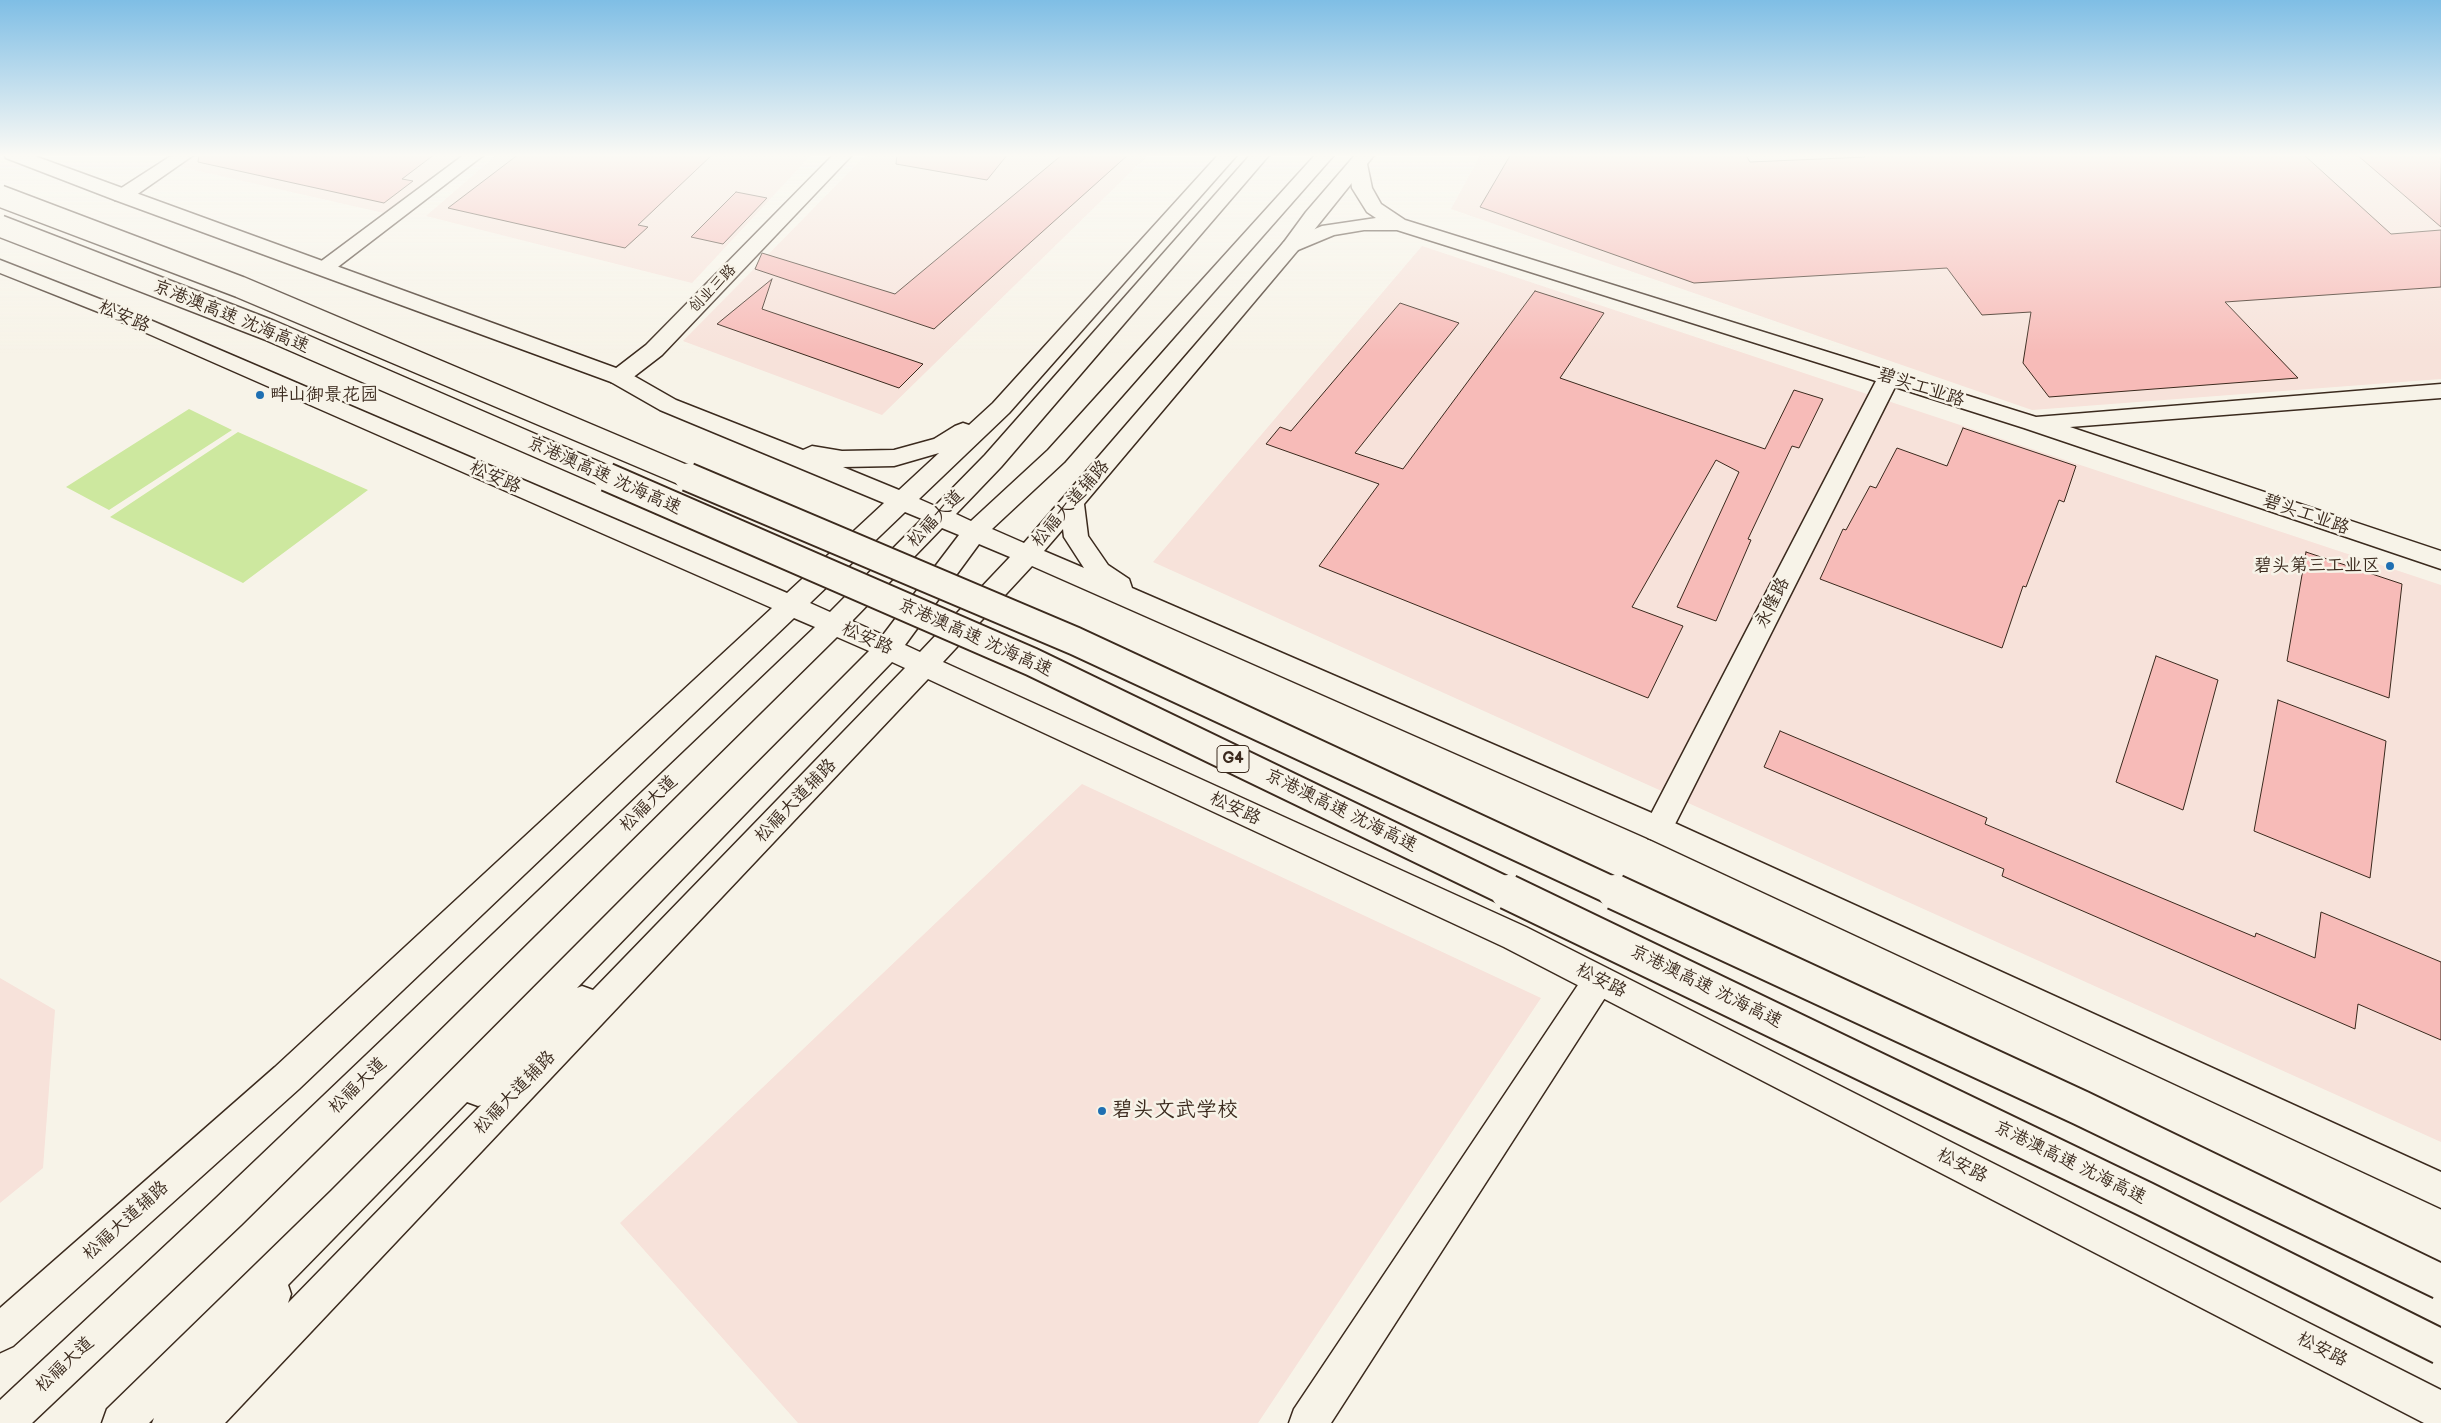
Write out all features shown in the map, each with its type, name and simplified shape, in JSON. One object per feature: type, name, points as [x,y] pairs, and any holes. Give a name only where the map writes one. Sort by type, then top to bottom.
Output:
[{"type":"main road","name":"京港澳高速 沈海高速","points":[[64,220],[240,287],[1075,641],[2072,1104],[2441,1282]]},
{"type":"main road","points":[[189,220],[619,377],[668,405],[781,450],[1028,554],[1658,829],[2441,1190]]},
{"type":"main road","points":[[323,269],[388,220]]},
{"type":"main road","name":"创业三路","points":[[619,377],[654,350],[780,220]]},
{"type":"main road","name":"松福大道辅路","points":[[0,1333],[287,1078],[1001,408],[1096,300],[1178,220]]},
{"type":"main road","name":"松福大道辅路","points":[[1096,300],[1188,220]]},
{"type":"main road","name":"松福大道辅路","points":[[1143,289],[1190,220]]},
{"type":"main road","name":"松福大道","points":[[4,1423],[228,1212],[834,624],[993,461],[1143,289],[1196,220]]},
{"type":"main road","name":"松福大道","points":[[121,1423],[344,1204],[888,649],[974,532],[1056,456],[1267,220]]},
{"type":"main road","name":"松福大道辅路","points":[[198,1423],[867,727],[1028,554],[1292,246],[1310,220]]},
{"type":"main road","points":[[1393,220],[1398,224]]},
{"type":"main road","points":[[1292,246],[1329,230],[1364,224],[1398,224]]},
{"type":"main road","name":"碧头工业路","points":[[1398,224],[2032,423],[2441,560]]},
{"type":"main road","name":"京港澳高速 沈海高速","points":[[0,226],[269,330],[1032,662],[2146,1199],[2441,1347]]},
{"type":"main road","name":"松安路","points":[[0,266],[108,309],[834,624],[1514,937],[2441,1411]]},
{"type":"main road","name":"永隆路","points":[[1658,829],[1889,377]]},
{"type":"main road","points":[[2032,423],[2441,392]]},
{"type":"main road","points":[[781,450],[842,459],[894,458],[942,444],[1001,408]]},
{"type":"main road","points":[[1072,501],[1076,537],[1099,571],[1143,604]]},
{"type":"main road","points":[[171,1423],[344,1204],[701,899]]},
{"type":"main road","points":[[1308,1423],[1599,980]]},
{"type":"shaded area","points":[[443,220],[750,220],[692,283]]},
{"type":"shaded area","points":[[802,220],[1081,220],[882,415],[683,341]]},
{"type":"shaded area","points":[[1484,220],[2441,220],[2441,379],[2032,410]]},
{"type":"shaded area","name":"碧头第三工业区","points":[[1422,246],[2441,585],[2441,1142],[1153,562]]},
{"type":"shaded area","name":"碧头文武学校","points":[[1082,784],[1541,998],[1258,1423],[798,1423],[620,1223]]},
{"type":"shaded area","points":[[0,978],[55,1010],[43,1168],[0,1203]]},
{"type":"green space","points":[[189,409],[232,430],[109,510],[66,487]]},
{"type":"green space","points":[[238,432],[368,490],[243,583],[110,517]]},
{"type":"building","points":[[503,220],[643,220],[638,225],[648,227],[625,248]]},
{"type":"building","points":[[708,220],[746,220],[723,244],[691,237]]},
{"type":"building","points":[[983,220],[1055,220],[934,329],[755,269],[762,253],[895,294]]},
{"type":"building","points":[[1518,220],[2376,220],[2391,234],[2441,230],[2441,287],[2225,302],[2298,378],[2049,397],[2023,363],[2031,312],[1982,315],[1947,268],[1694,283]]},
{"type":"building","points":[[2433,220],[2441,220],[2441,227]]},
{"type":"building","points":[[772,279],[762,309],[923,364],[899,388],[717,324]]},
{"type":"building","points":[[1535,291],[1604,313],[1560,378],[1765,449],[1794,390],[1823,399],[1799,448],[1792,446],[1748,539],[1751,540],[1716,621],[1677,607],[1739,472],[1716,460],[1632,607],[1683,626],[1648,698],[1319,566],[1379,484],[1266,444],[1280,427],[1291,431],[1400,303],[1459,323],[1355,453],[1403,469]]},
{"type":"building","points":[[1963,428],[2076,466],[2064,502],[2059,500],[2026,587],[2023,586],[2002,648],[1820,579],[1843,529],[1846,530],[1870,486],[1876,488],[1897,448],[1947,466]]},
{"type":"building","points":[[2306,552],[2402,584],[2389,698],[2287,661]]},
{"type":"building","points":[[2156,656],[2218,680],[2183,810],[2116,782]]},
{"type":"building","points":[[2278,700],[2386,741],[2370,878],[2254,831]]},
{"type":"building","points":[[1780,731],[1987,818],[1985,824],[2255,937],[2256,933],[2315,958],[2321,912],[2441,962],[2441,1040],[2358,1004],[2355,1029],[2002,876],[2004,869],[1764,767]]},
{"type":"place","name":"畔山御景花园","points":[[260,395]]},
{"type":"place","name":"碧头第三工业区","points":[[2390,566]]},
{"type":"place","name":"碧头文武学校","points":[[1102,1111]]}]
